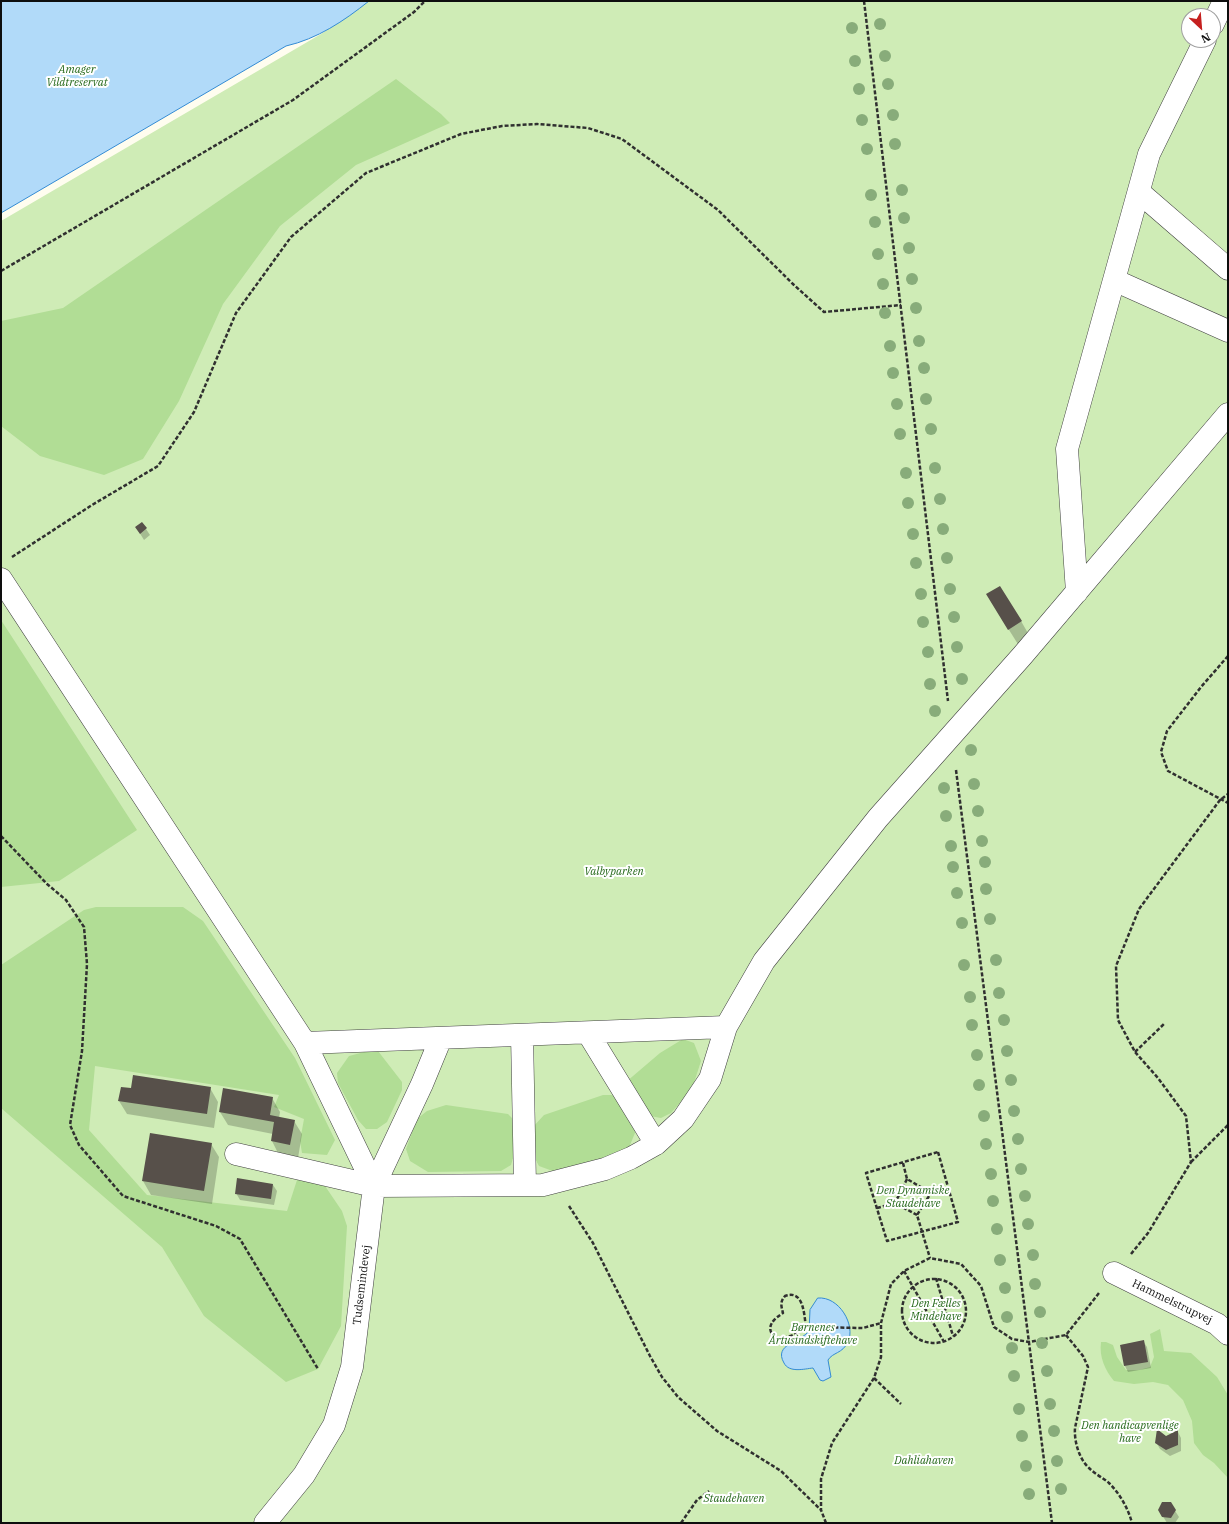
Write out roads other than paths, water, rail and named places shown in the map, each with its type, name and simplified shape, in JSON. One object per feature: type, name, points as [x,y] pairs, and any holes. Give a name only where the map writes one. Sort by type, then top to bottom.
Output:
[{"type":"lane","points":[[1077,592],[1067,449],[1149,154],[1201,48]]},
{"type":"lane","points":[[1139,192],[1228,268]]},
{"type":"lane","points":[[1114,280],[1228,331]]},
{"type":"lane","points":[[236,1154],[374,1186],[534,1185],[606,1169],[631,1158],[656,1144],[683,1119],[710,1079],[726,1027],[764,961],[878,818],[1022,656],[1228,414]]},
{"type":"lane","points":[[4,569],[305,1043],[374,1186]]},
{"type":"lane","points":[[305,1043],[726,1027]]},
{"type":"lane","points":[[588,1032],[656,1144]]},
{"type":"lane","points":[[522,1035],[534,1185]]},
{"type":"lane","name":"Tudsemindevej","points":[[265,1523],[304,1475],[334,1425],[352,1367],[374,1186],[422,1084],[441,1038]]},
{"type":"lane","name":"Hammelstrupvej","points":[[1114,1273],[1217,1324],[1228,1334]]},
{"type":"water","name":"Amager Vildtreservat","points":[[1,1],[369,1],[330,28],[309,39],[286,46],[1,213]]},
{"type":"water","points":[[818,1298],[833,1302],[839,1307],[848,1320],[850,1328],[850,1335],[846,1346],[828,1360],[831,1377],[823,1381],[820,1380],[813,1368],[797,1370],[789,1368],[784,1363],[782,1357],[782,1352],[785,1347],[809,1331],[810,1310]]},
{"type":"park label","name":"Valbyparken","points":[[614,872]]},
{"type":"park label","name":"Den Dynamiske Staudehave","points":[[913,1197]]},
{"type":"park label","name":"Den Fælles Mindehave","points":[[936,1310]]},
{"type":"park label","name":"Børnenes Årtusindskiftehave","points":[[813,1334]]},
{"type":"park label","name":"Den handicapvenlige have","points":[[1130,1432]]},
{"type":"park label","name":"Dahliahaven","points":[[924,1461]]},
{"type":"park label","name":"Staudehaven","points":[[734,1499]]}]
